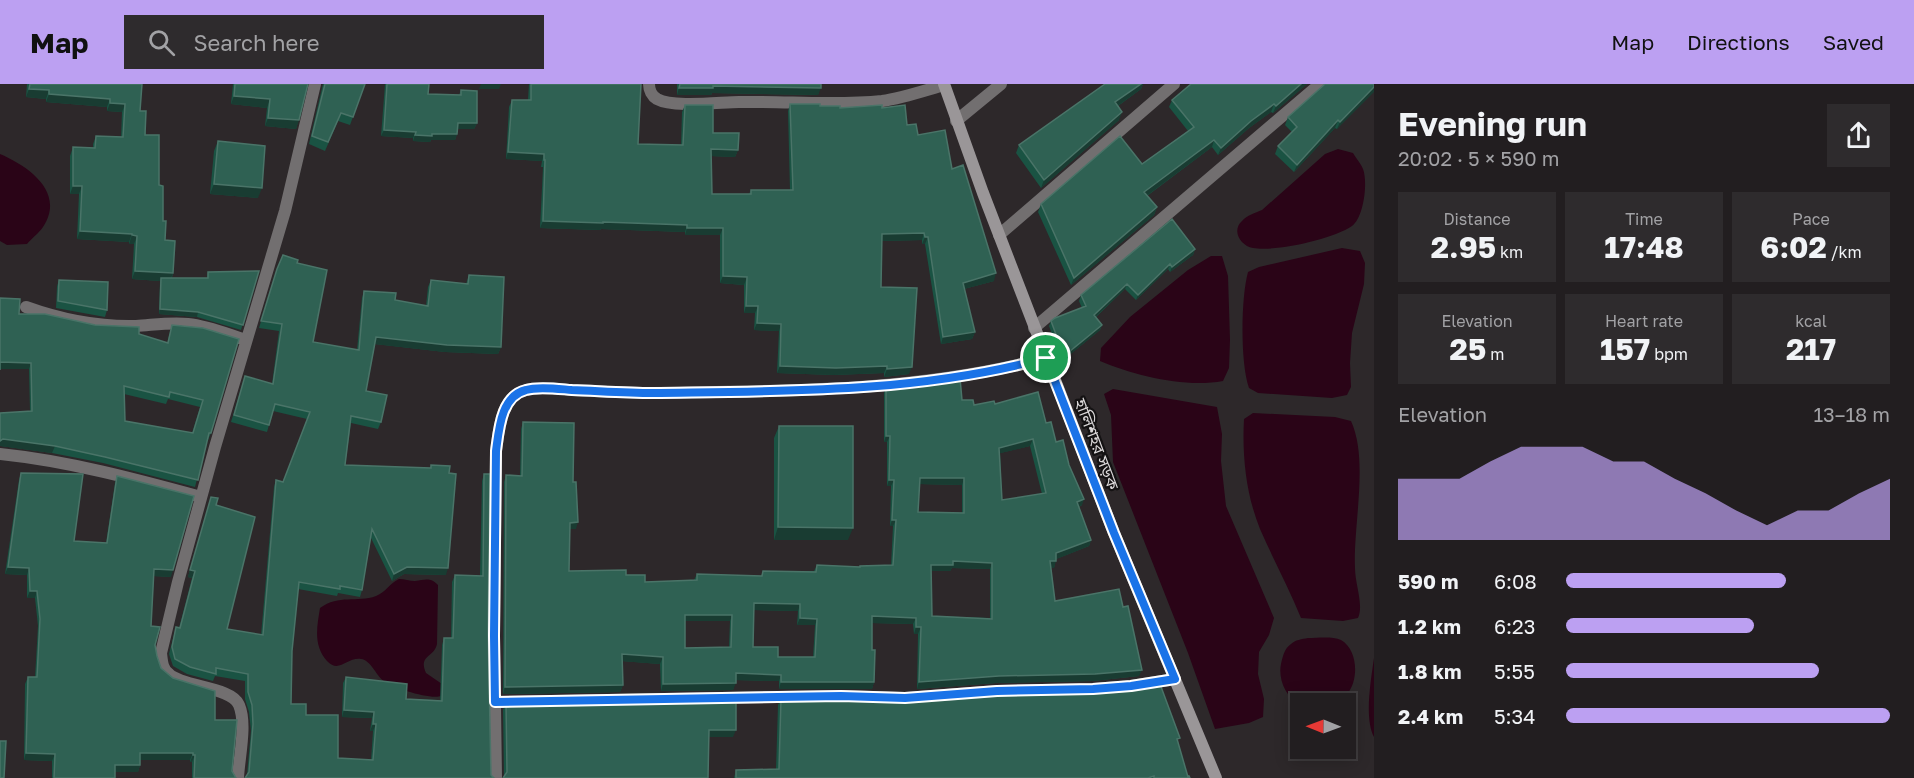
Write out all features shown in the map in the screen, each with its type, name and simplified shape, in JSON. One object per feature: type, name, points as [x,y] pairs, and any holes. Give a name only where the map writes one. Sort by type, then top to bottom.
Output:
[{"type":"street","points":[[238,778],[243,721],[239,703],[230,695],[170,676],[162,665],[163,642],[201,497],[285,211],[315,84]]},
{"type":"street","points":[[649,84],[649,90],[657,99],[672,103],[845,104],[885,100],[944,84]]},
{"type":"street","name":"হালিশহর সড়ক","points":[[944,84],[1034,328],[1114,533],[1215,778]]},
{"type":"street","points":[[956,121],[1001,84]]},
{"type":"street","points":[[999,235],[1173,84]]},
{"type":"street","points":[[1034,328],[1320,84]]},
{"type":"street","points":[[26,307],[50,316],[78,322],[134,326],[187,324],[215,329],[246,340]]},
{"type":"street","points":[[496,778],[494,636],[496,451],[500,422],[508,401],[525,390],[555,389],[625,393],[774,391],[854,387],[975,375],[1046,358]]},
{"type":"street","points":[[0,454],[86,468],[201,497]]},
{"type":"street","points":[[495,702],[841,696],[905,698],[997,691],[1093,689],[1175,679]]},
{"type":"shaded area","points":[[1338,149],[1353,153],[1364,175],[1365,190],[1362,207],[1352,226],[1318,240],[1276,248],[1253,248],[1241,241],[1237,229],[1244,219],[1262,210],[1325,154]]},
{"type":"shaded area","points":[[0,154],[32,173],[47,192],[50,203],[49,214],[43,227],[27,244],[7,245],[0,241]]},
{"type":"shaded area","points":[[1342,248],[1360,251],[1365,263],[1364,284],[1352,333],[1351,387],[1347,395],[1332,398],[1258,393],[1249,388],[1244,363],[1242,330],[1248,272],[1259,267]]},
{"type":"shaded area","points":[[1211,256],[1222,256],[1228,276],[1229,368],[1223,381],[1177,382],[1145,376],[1100,361],[1101,348],[1130,317],[1188,270]]},
{"type":"shaded area","points":[[1113,389],[1217,407],[1222,434],[1221,461],[1226,506],[1274,618],[1269,635],[1259,652],[1258,674],[1264,699],[1263,717],[1249,723],[1215,729],[1188,653],[1113,462],[1111,415],[1104,394]]},
{"type":"shaded area","points":[[1253,413],[1335,417],[1351,421],[1359,454],[1360,473],[1355,551],[1355,574],[1360,607],[1358,618],[1343,621],[1301,618],[1260,529],[1251,502],[1244,461],[1244,419]]},
{"type":"shaded area","points":[[399,579],[430,580],[438,585],[437,644],[425,660],[424,667],[426,673],[442,684],[441,696],[421,695],[389,684],[381,679],[365,660],[356,659],[339,666],[331,665],[320,649],[317,636],[320,608],[334,601],[376,596]]},
{"type":"shaded area","points":[[1329,638],[1341,640],[1348,646],[1355,663],[1355,673],[1348,693],[1290,693],[1290,696],[1286,692],[1280,669],[1282,658],[1285,650],[1299,640]]},
{"type":"shaded area","points":[[1374,658],[1374,737],[1369,720],[1369,709]]},
{"type":"building","points":[[30,84],[142,84],[140,111],[146,111],[145,135],[159,135],[159,185],[163,186],[165,240],[175,241],[173,273],[135,271],[137,236],[80,231],[82,186],[73,186],[73,147],[95,148],[96,136],[123,137],[125,104],[110,103],[110,99],[49,94],[49,90],[29,89]]},
{"type":"building","points":[[235,84],[308,84],[299,120],[268,118],[270,99],[234,96]]},
{"type":"building","points":[[325,84],[365,84],[353,117],[341,113],[328,142],[312,136]]},
{"type":"building","points":[[387,84],[429,84],[428,94],[461,95],[461,90],[477,91],[477,123],[458,123],[457,134],[432,134],[432,136],[415,135],[416,132],[384,130]]},
{"type":"building","points":[[531,84],[641,84],[638,144],[683,145],[685,105],[713,105],[713,133],[739,133],[738,150],[711,149],[712,194],[751,194],[751,190],[793,190],[790,104],[820,104],[820,106],[840,106],[840,108],[882,105],[882,108],[905,105],[907,125],[916,124],[918,135],[945,130],[952,169],[963,165],[996,273],[963,283],[975,332],[943,337],[928,237],[925,237],[924,233],[882,234],[881,287],[917,288],[912,367],[887,369],[887,366],[836,368],[780,366],[781,324],[757,323],[758,306],[746,306],[747,277],[723,276],[723,228],[543,221],[544,154],[508,152],[512,100],[531,100]]},
{"type":"building","points":[[680,84],[821,84],[821,88],[713,86],[713,88],[679,88]]},
{"type":"building","points":[[1105,84],[1141,84],[1115,102],[1122,112],[1044,180],[1019,145]]},
{"type":"building","points":[[1191,84],[1301,84],[1276,106],[1274,104],[1251,121],[1221,148],[1214,140],[1144,192],[1157,207],[1074,278],[1041,204],[1120,136],[1142,164],[1194,127],[1172,100]]},
{"type":"building","points":[[1325,84],[1374,84],[1374,87],[1340,122],[1338,120],[1297,165],[1278,146],[1297,127],[1288,117]]},
{"type":"building","points":[[218,141],[265,146],[262,188],[214,184]]},
{"type":"building","points":[[1172,219],[1195,249],[1172,267],[1170,264],[1138,295],[1127,284],[1094,315],[1102,325],[1064,356],[1051,321],[1086,306],[1081,295]]},
{"type":"building","points":[[283,255],[298,260],[297,263],[327,270],[313,342],[359,350],[364,291],[396,293],[395,300],[428,306],[431,280],[468,284],[469,275],[504,277],[501,347],[447,345],[376,337],[366,391],[387,395],[381,422],[351,416],[345,465],[431,468],[431,465],[450,466],[449,473],[456,474],[448,568],[407,567],[394,574],[372,529],[362,590],[299,582],[292,651],[291,704],[306,704],[306,715],[338,715],[338,758],[373,760],[376,724],[373,724],[374,712],[344,710],[346,677],[407,684],[406,699],[442,701],[444,638],[453,638],[455,575],[483,576],[484,474],[490,474],[488,629],[491,775],[494,778],[245,778],[249,772],[253,724],[248,674],[216,668],[216,674],[190,667],[175,659],[172,647],[176,627],[180,628],[195,571],[190,570],[211,497],[218,498],[216,505],[255,517],[227,629],[263,635],[276,480],[283,482],[310,412],[275,404],[269,425],[234,415],[245,376],[273,384],[282,324],[261,321]]},
{"type":"building","points":[[259,271],[243,325],[198,312],[160,309],[161,278],[208,278],[208,272]]},
{"type":"building","points":[[59,280],[108,282],[107,310],[58,301]]},
{"type":"building","points":[[0,298],[20,299],[19,314],[45,314],[95,325],[139,327],[139,334],[168,343],[172,325],[203,328],[239,339],[211,433],[209,433],[198,480],[55,446],[3,439],[0,441],[0,413],[32,411],[31,363],[0,362]],"holes":[[[124,386],[169,397],[170,392],[203,400],[193,433],[125,421]]]},
{"type":"building","points":[[960,378],[962,400],[973,400],[974,405],[994,401],[995,404],[1038,392],[1046,423],[1051,422],[1056,442],[1063,440],[1069,465],[1084,499],[1077,502],[1091,540],[1056,553],[1056,561],[1050,561],[1055,601],[1119,589],[1123,607],[1128,606],[1142,670],[919,682],[921,627],[916,627],[916,618],[872,616],[872,650],[875,650],[874,682],[781,682],[781,675],[736,673],[736,683],[663,684],[663,657],[622,654],[623,685],[505,687],[506,475],[522,476],[523,422],[574,423],[573,482],[576,482],[578,522],[570,523],[569,571],[626,570],[626,575],[645,575],[645,582],[697,580],[697,574],[762,576],[763,571],[816,572],[817,565],[860,567],[893,565],[896,520],[892,520],[894,480],[889,480],[890,436],[886,436],[886,387]],"holes":[[[1033,439],[1046,493],[1002,500],[999,448]],[[920,478],[964,478],[964,513],[918,512]],[[953,561],[992,563],[992,619],[932,616],[931,565],[953,565]],[[754,603],[800,604],[800,618],[817,619],[815,657],[778,657],[778,647],[753,647]],[[685,615],[732,615],[731,647],[685,648]]]},
{"type":"building","points":[[779,426],[853,426],[853,528],[778,527]]},
{"type":"building","points":[[21,473],[83,474],[74,541],[107,543],[117,476],[194,496],[173,570],[154,569],[151,626],[160,627],[155,645],[161,668],[173,678],[215,691],[215,720],[237,720],[232,771],[236,778],[194,778],[195,755],[193,753],[140,753],[140,765],[115,765],[115,778],[54,778],[55,754],[26,753],[28,677],[37,677],[40,619],[37,591],[30,591],[29,568],[8,567]]},
{"type":"building","points":[[1160,684],[1180,738],[1177,739],[1190,778],[1154,778],[1154,776],[1148,778],[736,778],[736,770],[779,769],[781,699],[843,698],[916,701],[916,699],[1000,693],[1096,691],[1145,686],[1146,688]]},
{"type":"building","points":[[736,699],[736,730],[709,730],[708,778],[503,778],[507,772],[506,703]]},
{"type":"building","points":[[0,741],[6,741],[4,778],[0,778]]},
{"type":"route","points":[[1046,358],[1114,533],[1175,679],[1093,689],[997,691],[905,698],[841,696],[785,699],[495,702],[496,451],[500,422],[508,401],[525,390],[555,389],[625,393],[854,387],[975,375],[1012,368],[1046,358]]}]
